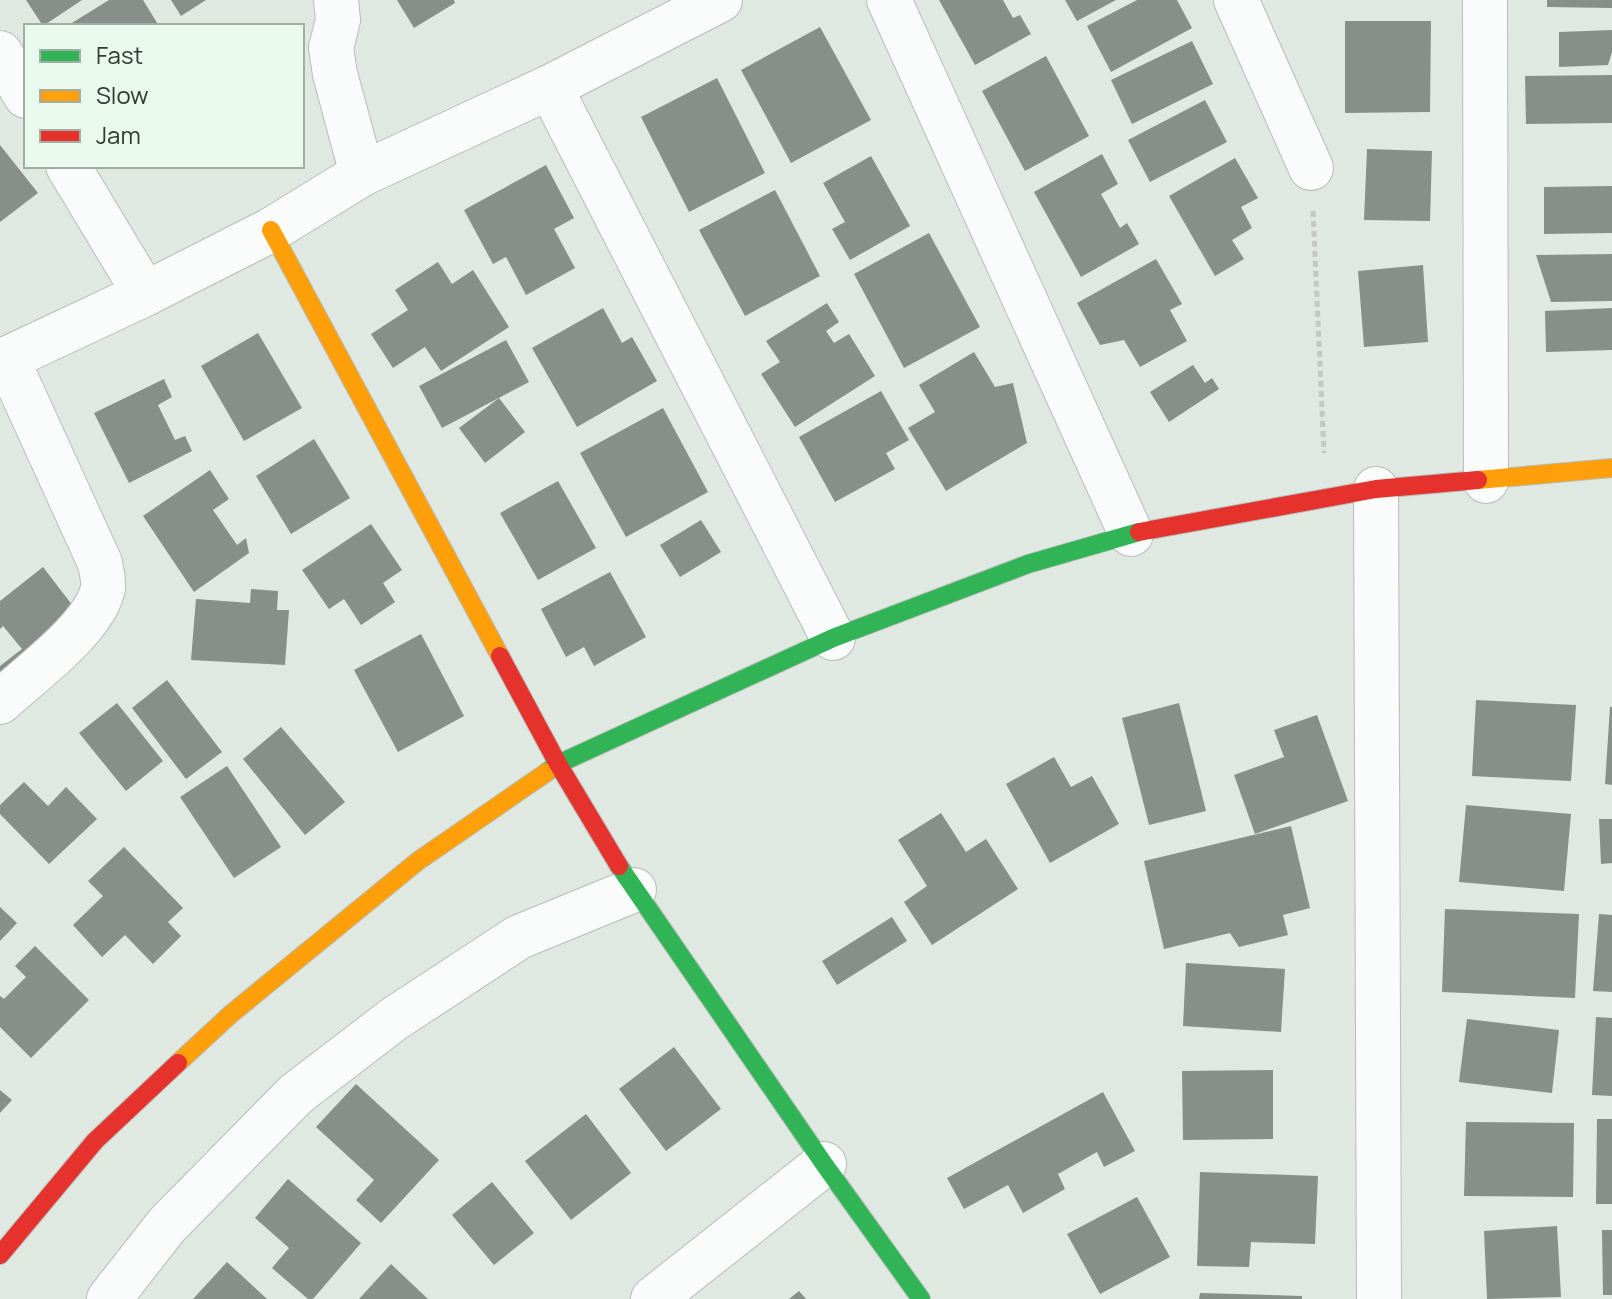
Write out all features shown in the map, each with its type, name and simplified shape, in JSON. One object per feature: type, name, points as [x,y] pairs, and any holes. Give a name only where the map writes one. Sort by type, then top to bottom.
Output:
[{"type":"street","points":[[336,0],[338,20],[331,48],[362,174]]},
{"type":"street","points":[[0,702],[77,631],[95,607],[103,586],[100,563],[4,361],[271,230],[362,174],[550,87],[720,0]]},
{"type":"street","points":[[889,0],[1131,534]]},
{"type":"street","points":[[1236,0],[1311,168]]},
{"type":"street","points":[[1485,0],[1486,481]]},
{"type":"street","points":[[0,53],[24,93]]},
{"type":"street","points":[[550,87],[833,638]]},
{"type":"street","points":[[69,168],[145,294]]},
{"type":"street","points":[[271,230],[558,764],[634,890],[921,1299]]},
{"type":"street","points":[[0,1255],[95,1141],[231,1014],[418,861],[558,764],[833,638],[1028,564],[1131,534],[1376,489],[1612,468]]},
{"type":"street","points":[[1376,489],[1379,1299]]},
{"type":"street","points":[[109,1299],[167,1225],[296,1094],[394,1019],[519,937],[634,890]]},
{"type":"street","points":[[653,1299],[824,1164]]},
{"type":"path","points":[[1311,168],[1326,498]]},
{"type":"building","points":[[26,0],[82,0],[46,24],[42,24]]},
{"type":"building","points":[[109,0],[143,0],[158,24],[70,24]]},
{"type":"building","points":[[171,0],[206,0],[181,16]]},
{"type":"building","points":[[397,0],[454,0],[455,3],[414,28]]},
{"type":"building","points":[[939,0],[1003,0],[1013,18],[1020,15],[1031,34],[975,65]]},
{"type":"building","points":[[1065,0],[1116,0],[1077,21]]},
{"type":"building","points":[[1137,0],[1177,0],[1192,28],[1111,72],[1087,26]]},
{"type":"building","points":[[1547,0],[1612,0],[1612,8],[1547,7]]},
{"type":"building","points":[[1345,21],[1431,21],[1430,112],[1345,113]]},
{"type":"building","points":[[820,27],[871,120],[791,163],[741,70]]},
{"type":"building","points":[[1612,30],[1612,52],[1608,65],[1559,67],[1559,32]]},
{"type":"building","points":[[1192,41],[1213,84],[1132,124],[1111,80]]},
{"type":"building","points":[[1046,56],[1089,136],[1025,171],[982,91]]},
{"type":"building","points":[[1612,75],[1612,123],[1526,124],[1525,76]]},
{"type":"building","points":[[717,78],[765,173],[689,212],[641,117]]},
{"type":"building","points":[[1205,100],[1227,142],[1150,182],[1128,140]]},
{"type":"building","points":[[0,145],[38,193],[0,222]]},
{"type":"building","points":[[1367,149],[1432,151],[1430,221],[1364,220]]},
{"type":"building","points":[[1102,154],[1118,184],[1101,194],[1120,228],[1127,223],[1139,244],[1081,277],[1034,192]]},
{"type":"building","points":[[871,156],[910,226],[850,260],[832,229],[845,222],[823,183]]},
{"type":"building","points":[[1235,158],[1258,198],[1241,207],[1252,228],[1232,240],[1244,259],[1215,276],[1169,196]]},
{"type":"building","points":[[546,165],[574,218],[554,229],[575,268],[526,295],[506,257],[493,264],[464,210]]},
{"type":"building","points":[[1612,186],[1612,233],[1544,234],[1544,187]]},
{"type":"building","points":[[775,190],[820,276],[745,316],[699,230]]},
{"type":"building","points":[[929,233],[980,327],[904,368],[854,274]]},
{"type":"building","points":[[1612,254],[1612,301],[1551,302],[1536,255]]},
{"type":"building","points":[[1156,259],[1182,304],[1170,310],[1187,341],[1140,367],[1124,340],[1100,345],[1077,303]]},
{"type":"building","points":[[438,262],[452,284],[473,270],[509,327],[441,371],[425,347],[393,368],[371,334],[408,310],[395,290]]},
{"type":"building","points":[[1423,265],[1428,342],[1364,347],[1358,271]]},
{"type":"building","points":[[827,303],[839,322],[826,331],[834,343],[849,334],[875,376],[795,427],[761,374],[780,362],[766,341]]},
{"type":"building","points":[[603,308],[622,343],[632,337],[657,381],[577,427],[532,348]]},
{"type":"building","points":[[1612,308],[1612,350],[1546,352],[1545,311]]},
{"type":"building","points":[[258,333],[302,408],[244,441],[201,366]]},
{"type":"building","points":[[506,340],[529,382],[442,428],[419,386]]},
{"type":"building","points":[[974,352],[995,387],[1013,383],[1027,443],[946,491],[908,428],[935,412],[919,385]]},
{"type":"building","points":[[1193,365],[1205,383],[1212,378],[1219,389],[1169,422],[1150,392]]},
{"type":"building","points":[[164,379],[172,397],[158,405],[175,440],[185,436],[192,451],[129,483],[94,413]]},
{"type":"building","points":[[881,391],[909,440],[886,453],[895,469],[835,502],[799,437]]},
{"type":"building","points":[[499,398],[525,432],[485,463],[459,428]]},
{"type":"building","points":[[663,408],[708,492],[626,537],[580,453]]},
{"type":"building","points":[[314,439],[350,498],[291,534],[256,476]]},
{"type":"building","points":[[210,470],[229,499],[213,510],[237,545],[246,538],[249,553],[194,592],[143,516]]},
{"type":"building","points":[[558,481],[596,548],[538,580],[500,513]]},
{"type":"building","points":[[701,520],[721,552],[680,577],[660,545]]},
{"type":"building","points":[[371,524],[402,570],[383,583],[395,602],[361,625],[344,599],[329,609],[302,570]]},
{"type":"building","points":[[43,567],[89,627],[0,682],[0,666],[22,649],[3,626],[0,629],[0,601]]},
{"type":"building","points":[[610,572],[646,637],[594,666],[584,647],[566,657],[541,609]]},
{"type":"building","points":[[251,589],[278,591],[277,610],[289,610],[285,665],[191,660],[196,599],[250,603]]},
{"type":"building","points":[[421,634],[464,716],[398,752],[354,670]]},
{"type":"building","points":[[167,680],[222,752],[186,779],[132,708]]},
{"type":"building","points":[[1476,700],[1576,705],[1571,781],[1472,776]]},
{"type":"building","points":[[117,703],[163,761],[126,791],[79,733]]},
{"type":"building","points":[[1179,703],[1206,811],[1149,825],[1122,718]]},
{"type":"building","points":[[1612,707],[1612,785],[1605,784]]},
{"type":"building","points":[[1317,715],[1348,801],[1255,834],[1234,775],[1284,757],[1274,730]]},
{"type":"building","points":[[281,727],[345,802],[305,835],[243,759]]},
{"type":"building","points":[[1054,757],[1071,787],[1092,776],[1119,824],[1050,863],[1006,784]]},
{"type":"building","points":[[227,766],[281,847],[234,878],[180,797]]},
{"type":"building","points":[[24,782],[48,806],[66,787],[97,819],[49,864],[0,814],[0,805]]},
{"type":"building","points":[[1466,805],[1571,814],[1564,891],[1459,882]]},
{"type":"building","points":[[941,813],[966,852],[986,839],[1018,889],[932,945],[904,902],[927,886],[898,840]]},
{"type":"building","points":[[1599,819],[1612,819],[1612,863],[1601,864]]},
{"type":"building","points":[[1291,826],[1310,908],[1283,915],[1288,935],[1239,947],[1230,933],[1164,949],[1144,861]]},
{"type":"building","points":[[124,847],[183,908],[168,922],[181,936],[153,964],[125,935],[102,957],[73,925],[103,896],[88,881]]},
{"type":"building","points":[[0,907],[17,923],[0,941]]},
{"type":"building","points":[[1445,909],[1579,914],[1575,998],[1442,992]]},
{"type":"building","points":[[1599,914],[1612,915],[1612,992],[1593,991]]},
{"type":"building","points":[[892,917],[907,941],[837,985],[822,961]]},
{"type":"building","points":[[35,946],[89,1000],[31,1058],[0,1027],[0,996],[4,999],[26,977],[15,966]]},
{"type":"building","points":[[1186,963],[1285,969],[1281,1032],[1183,1026]]},
{"type":"building","points":[[1596,1017],[1612,1018],[1612,1096],[1592,1095]]},
{"type":"building","points":[[1467,1019],[1559,1030],[1552,1093],[1459,1082]]},
{"type":"building","points":[[674,1047],[721,1109],[666,1151],[619,1089]]},
{"type":"building","points":[[1273,1070],[1273,1139],[1183,1140],[1182,1071]]},
{"type":"building","points":[[356,1084],[439,1160],[381,1223],[356,1200],[374,1180],[316,1127]]},
{"type":"building","points":[[0,1090],[12,1100],[0,1113]]},
{"type":"building","points":[[1103,1092],[1135,1151],[1104,1167],[1097,1152],[1058,1174],[1065,1189],[1023,1213],[1008,1185],[964,1209],[947,1178]]},
{"type":"building","points":[[586,1114],[631,1173],[571,1220],[525,1161]]},
{"type":"building","points":[[1597,1119],[1612,1119],[1612,1204],[1596,1204]]},
{"type":"building","points":[[1466,1122],[1574,1123],[1573,1197],[1464,1196]]},
{"type":"building","points":[[1200,1172],[1318,1176],[1315,1244],[1251,1242],[1249,1267],[1197,1266]]},
{"type":"building","points":[[288,1179],[361,1243],[313,1299],[308,1299],[272,1268],[289,1248],[255,1218]]},
{"type":"building","points":[[492,1182],[534,1233],[494,1265],[452,1215]]},
{"type":"building","points":[[1137,1197],[1170,1257],[1100,1294],[1067,1234]]},
{"type":"building","points":[[1557,1226],[1561,1297],[1487,1299],[1484,1231]]},
{"type":"building","points":[[1602,1230],[1612,1230],[1612,1295],[1603,1295]]},
{"type":"building","points":[[227,1262],[267,1299],[193,1299]]},
{"type":"building","points":[[391,1264],[428,1299],[359,1299]]},
{"type":"building","points":[[799,1291],[806,1299],[789,1299]]},
{"type":"building","points":[[1200,1293],[1302,1296],[1302,1299],[1199,1299]]},
{"type":"traffic: fast","points":[[547,772],[558,764],[833,638],[1028,564],[1139,532]]},
{"type":"traffic: fast","points":[[619,866],[921,1299]]},
{"type":"traffic: slow","points":[[271,230],[500,656]]},
{"type":"traffic: slow","points":[[1478,480],[1612,468]]},
{"type":"traffic: slow","points":[[178,1063],[231,1014],[418,861],[547,772]]},
{"type":"traffic: jam","points":[[1139,532],[1376,489],[1478,480]]},
{"type":"traffic: jam","points":[[500,656],[558,764],[619,866]]},
{"type":"traffic: jam","points":[[0,1255],[95,1141],[178,1063]]}]
